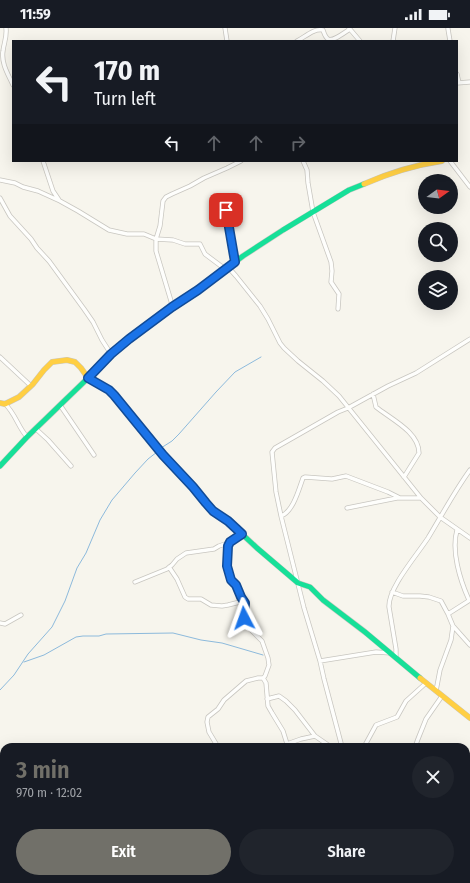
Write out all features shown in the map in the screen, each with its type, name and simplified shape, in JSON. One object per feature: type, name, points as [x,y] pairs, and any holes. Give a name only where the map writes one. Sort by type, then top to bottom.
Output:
[{"type":"street","points":[[6,28],[2,59],[12,83]]},
{"type":"street","points":[[224,28],[228,40]]},
{"type":"street","points":[[299,40],[320,29],[323,30],[330,40],[350,28],[359,40]]},
{"type":"street","points":[[393,40],[395,28]]},
{"type":"street","points":[[448,29],[450,40]]},
{"type":"street","points":[[458,83],[470,82]]},
{"type":"street","points":[[43,162],[53,191],[60,201]]},
{"type":"street","points":[[172,307],[156,251],[156,239],[163,201],[166,197],[239,162]]},
{"type":"street","points":[[303,162],[307,170],[313,212],[331,262],[331,282],[338,294],[338,309]]},
{"type":"street","points":[[0,466],[27,437],[111,354],[172,307],[198,290],[256,247],[349,190],[388,174],[436,162]]},
{"type":"street","points":[[451,162],[470,187]]},
{"type":"street","points":[[0,180],[15,183],[38,191],[60,201],[109,230],[127,234],[144,234],[156,239],[173,240],[185,244],[200,244],[205,254],[236,276],[260,306],[284,348],[298,362],[323,381],[339,396],[421,498],[440,517],[470,538]]},
{"type":"street","points":[[0,198],[10,216],[49,261],[84,309],[111,354]]},
{"type":"street","points":[[226,210],[235,262]]},
{"type":"street","points":[[341,743],[320,661],[304,608],[281,516],[276,492],[272,456],[273,450],[319,423],[416,373],[470,339]]},
{"type":"street","points":[[0,357],[31,386]]},
{"type":"street","points":[[27,437],[22,432],[12,412],[2,404],[19,397],[55,360],[70,360],[74,362],[81,368],[88,378],[109,390],[114,395],[163,455],[213,511],[228,521],[298,583],[310,587],[323,600],[394,655],[470,718]]},
{"type":"street","points":[[373,394],[376,407],[412,435],[418,445],[419,453],[404,477]]},
{"type":"street","points":[[60,405],[94,455]]},
{"type":"street","points":[[36,429],[71,466]]},
{"type":"street","points":[[394,655],[396,649],[388,602],[392,592],[427,540],[458,487],[470,470]]},
{"type":"street","points":[[281,516],[291,507],[303,478],[305,477],[332,479],[346,476],[400,498]]},
{"type":"street","points":[[347,508],[400,498],[421,498]]},
{"type":"street","points":[[448,614],[469,600],[463,587],[455,550],[457,530]]},
{"type":"street","points":[[135,582],[169,568],[177,559],[186,553],[211,550],[230,542],[242,534]]},
{"type":"street","points":[[230,542],[227,566],[231,580],[236,585],[244,601],[245,624],[261,639],[268,658],[269,665],[263,678]]},
{"type":"street","points":[[169,568],[177,579],[184,597],[188,599],[201,599],[211,605],[222,606],[244,601]]},
{"type":"street","points":[[392,592],[403,596],[428,597],[441,601],[453,626],[470,644]]},
{"type":"street","points":[[0,623],[5,624],[20,615]]},
{"type":"street","points":[[436,691],[440,670],[451,640],[453,626]]},
{"type":"street","points":[[320,661],[376,652],[394,655]]},
{"type":"street","points":[[263,678],[266,683],[268,706],[284,731],[287,743]]},
{"type":"street","points":[[216,743],[209,732],[207,722],[208,717],[224,700],[246,681],[263,678]]},
{"type":"street","points":[[366,743],[376,725],[397,717],[406,701],[426,683]]},
{"type":"street","points":[[267,699],[279,696],[286,701],[315,736],[325,743]]},
{"type":"street","points":[[417,743],[426,720],[442,696]]},
{"type":"street","points":[[292,743],[301,739],[315,736]]},
{"type":"waterway","points":[[161,448],[172,441],[179,434],[235,372],[261,357]]},
{"type":"waterway","points":[[0,690],[14,675],[28,654],[52,627],[65,601],[77,568],[86,553],[100,520],[112,500],[148,459],[157,452]]},
{"type":"waterway","points":[[24,662],[44,655],[76,637],[99,636],[106,634],[173,633],[201,640],[222,643],[263,655]]},
{"type":"traffic: fast","points":[[0,466],[27,437],[111,354],[129,339],[243,256],[349,190],[364,184]]},
{"type":"traffic: fast","points":[[168,461],[213,511],[228,521],[298,583],[310,587],[323,600],[365,632],[420,678]]},
{"type":"traffic: slow","points":[[364,184],[402,170],[437,162]]},
{"type":"traffic: slow","points":[[0,403],[5,404],[19,397],[33,384],[52,362],[67,360],[75,362],[88,378],[98,383],[114,395],[168,461]]},
{"type":"traffic: slow","points":[[420,678],[470,718]]},
{"type":"route","points":[[226,210],[235,262],[129,339],[111,354],[88,378],[109,390],[114,395],[163,455],[200,494],[213,511],[228,521],[242,534],[230,542],[228,546],[227,566],[231,580],[236,585],[245,603],[244,618]]}]
